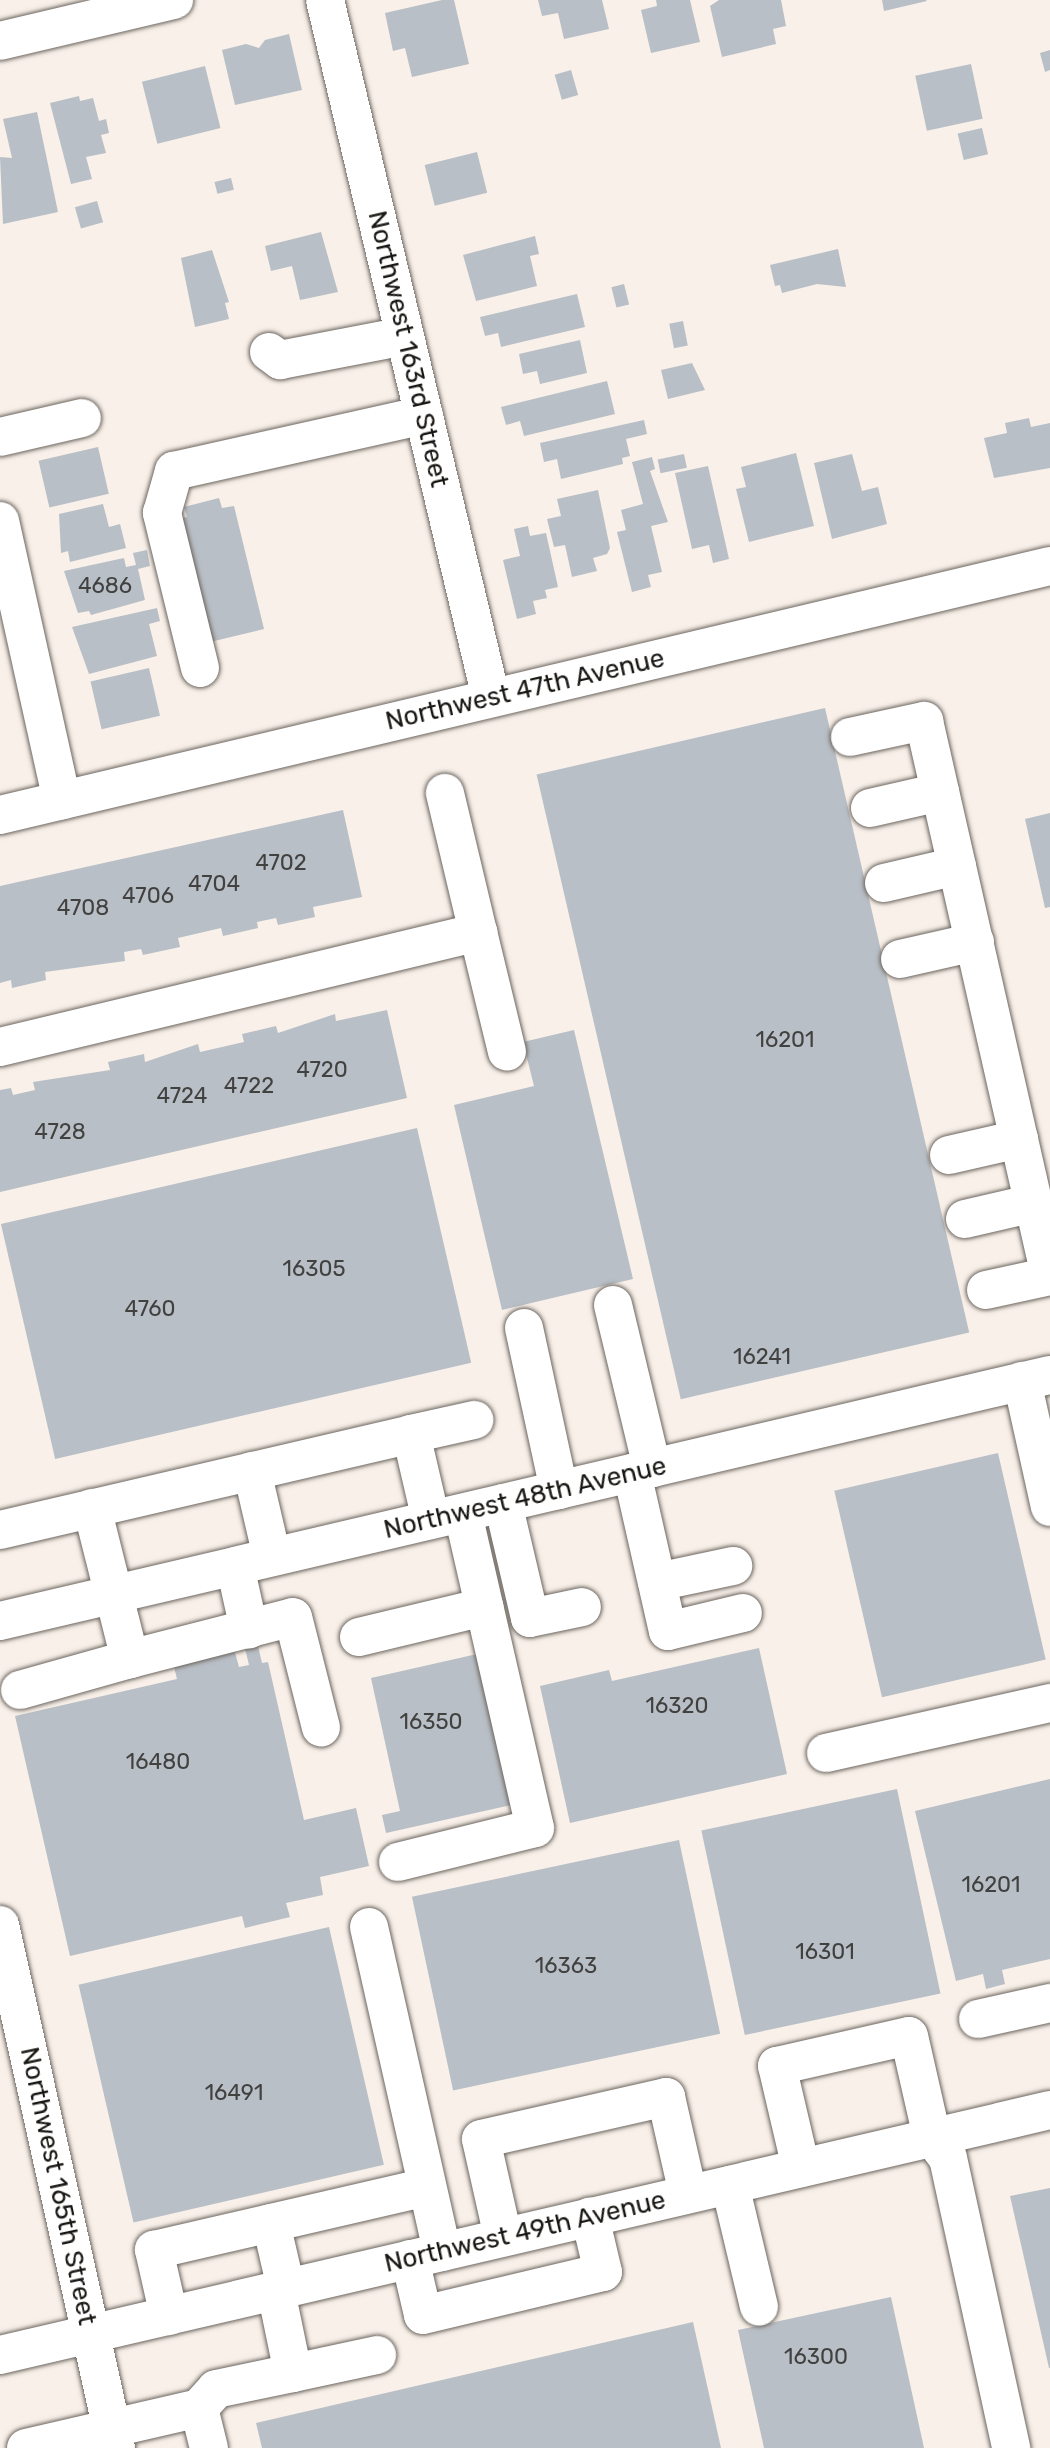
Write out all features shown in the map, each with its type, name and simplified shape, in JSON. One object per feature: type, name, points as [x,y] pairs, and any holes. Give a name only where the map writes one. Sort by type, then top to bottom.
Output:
[{"type":"street","points":[[0,41],[174,0]]},
{"type":"street","name":"Northwest 163rd Street","points":[[325,0],[491,698]]},
{"type":"street","points":[[269,352],[280,360],[405,336]]},
{"type":"street","points":[[200,668],[162,513],[174,471],[424,415]]},
{"type":"street","points":[[0,437],[82,418]]},
{"type":"street","points":[[0,521],[62,800]]},
{"type":"street","name":"Northwest 47th Avenue","points":[[0,815],[1050,566]]},
{"type":"street","points":[[850,737],[924,721],[1050,1276],[986,1290]]},
{"type":"street","points":[[870,808],[940,792]]},
{"type":"street","points":[[445,793],[507,1052]]},
{"type":"street","points":[[884,883],[957,866]]},
{"type":"street","points":[[0,1047],[478,932]]},
{"type":"street","points":[[900,959],[975,942]]},
{"type":"street","points":[[949,1155],[1019,1139]]},
{"type":"street","points":[[965,1219],[1034,1203]]},
{"type":"street","points":[[613,1305],[642,1471],[657,1582],[668,1631],[743,1613]]},
{"type":"street","points":[[524,1328],[559,1490]]},
{"type":"street","points":[[1036,1378],[1050,1507]]},
{"type":"street","name":"Northwest 48th Avenue","points":[[0,1621],[1036,1378]]},
{"type":"street","points":[[0,1530],[474,1420]]},
{"type":"street","points":[[398,1862],[535,1828],[484,1607],[411,1434]]},
{"type":"street","points":[[252,1471],[272,1557]]},
{"type":"street","points":[[503,1503],[530,1618],[582,1607]]},
{"type":"street","points":[[92,1508],[130,1659]]},
{"type":"street","points":[[235,1566],[249,1629]]},
{"type":"street","points":[[657,1582],[733,1566]]},
{"type":"street","points":[[359,1637],[484,1607]]},
{"type":"street","points":[[20,1690],[293,1617],[321,1728]]},
{"type":"street","points":[[826,1753],[1050,1703]]},
{"type":"street","name":"Northwest 165th Street","points":[[0,1925],[114,2438]]},
{"type":"street","points":[[369,1927],[427,2187],[423,2315],[603,2272],[590,2217]]},
{"type":"street","points":[[978,2019],[1050,2003]]},
{"type":"street","points":[[801,2168],[777,2066],[909,2036],[932,2137],[948,2158],[1011,2448]]},
{"type":"street","points":[[503,2237],[481,2139],[666,2097],[688,2194]]},
{"type":"street","name":"Northwest 49th Avenue","points":[[0,2355],[1050,2110]]},
{"type":"street","points":[[730,2185],[759,2307]]},
{"type":"street","points":[[169,2316],[154,2250],[427,2187]]},
{"type":"street","points":[[271,2223],[293,2373]]},
{"type":"street","points":[[26,2448],[114,2438],[199,2408],[216,2389],[377,2355]]},
{"type":"street","points":[[199,2408],[209,2448]]},
{"type":"building","points":[[454,0],[469,64],[412,77],[405,48],[393,51],[385,13]]},
{"type":"building","points":[[538,0],[602,0],[609,29],[564,39],[558,13],[542,16]]},
{"type":"building","points":[[656,0],[690,0],[700,42],[651,53],[641,10],[657,6]]},
{"type":"building","points":[[719,0],[781,0],[786,26],[773,29],[776,44],[722,57],[710,6]]},
{"type":"building","points":[[882,0],[926,0],[927,1],[884,11]]},
{"type":"building","points":[[289,34],[302,90],[235,105],[222,50],[246,44],[259,48],[265,40]]},
{"type":"building","points":[[1050,50],[1050,70],[1045,72],[1040,53]]},
{"type":"building","points":[[971,64],[983,119],[927,131],[915,76]]},
{"type":"building","points":[[205,66],[220,128],[157,144],[142,82]]},
{"type":"building","points":[[571,70],[578,95],[562,100],[555,75]]},
{"type":"building","points":[[79,96],[80,101],[93,98],[99,121],[106,119],[109,133],[101,135],[106,153],[86,157],[92,179],[71,184],[50,103]]},
{"type":"building","points":[[37,112],[58,212],[3,224],[0,157],[12,158],[3,119]]},
{"type":"building","points":[[982,128],[988,154],[964,160],[958,134]]},
{"type":"building","points":[[477,152],[487,193],[435,206],[425,165]]},
{"type":"building","points":[[231,178],[234,190],[217,194],[215,182]]},
{"type":"building","points":[[97,201],[103,222],[81,228],[75,207]]},
{"type":"building","points":[[321,232],[338,292],[300,300],[292,266],[271,271],[265,246]]},
{"type":"building","points":[[535,236],[539,254],[530,256],[537,286],[476,301],[463,255]]},
{"type":"building","points":[[838,249],[846,287],[817,284],[782,293],[780,285],[775,286],[770,265]]},
{"type":"building","points":[[212,250],[229,302],[225,303],[229,319],[195,327],[181,258]]},
{"type":"building","points":[[624,284],[629,304],[616,308],[611,287]]},
{"type":"building","points":[[577,294],[585,327],[501,347],[498,333],[485,336],[480,317]]},
{"type":"building","points":[[683,321],[688,346],[674,348],[669,324]]},
{"type":"building","points":[[580,340],[587,373],[540,384],[537,371],[523,374],[519,354]]},
{"type":"building","points":[[692,363],[705,390],[668,399],[661,370]]},
{"type":"building","points":[[607,381],[615,414],[524,436],[520,421],[506,425],[501,407]]},
{"type":"building","points":[[1029,418],[1031,427],[1050,423],[1050,468],[994,478],[984,438],[1007,433],[1005,423]]},
{"type":"building","points":[[644,420],[647,434],[626,439],[630,456],[622,458],[623,464],[561,479],[557,459],[544,462],[540,443]]},
{"type":"building","points":[[98,447],[109,494],[49,507],[39,461]]},
{"type":"building","points":[[796,453],[814,526],[749,542],[736,489],[746,487],[741,467]]},
{"type":"building","points":[[684,454],[687,468],[661,473],[658,460]]},
{"type":"building","points":[[852,454],[862,491],[878,487],[887,524],[832,539],[814,463]]},
{"type":"building","points":[[652,457],[655,469],[650,471],[668,522],[651,526],[662,572],[648,575],[651,587],[632,592],[617,532],[626,530],[621,510],[643,504],[632,462]]},
{"type":"building","points":[[708,466],[729,559],[713,563],[709,545],[692,549],[675,473]]},
{"type":"building","points":[[598,490],[610,548],[607,554],[593,558],[597,571],[572,577],[565,545],[554,547],[547,519],[561,516],[557,499]]},
{"type":"building","points":[[219,498],[222,508],[234,506],[264,629],[206,643],[175,519],[187,517],[184,507]]},
{"type":"building","points":[[103,504],[109,527],[120,524],[126,548],[70,562],[68,551],[61,553],[59,514]]},
{"type":"building","points":[[528,526],[530,536],[546,533],[558,587],[545,590],[547,598],[533,601],[536,614],[517,619],[503,560],[520,556],[514,529]]},
{"type":"building","points":[[147,550],[150,566],[138,569],[145,600],[91,615],[89,611],[78,613],[64,571],[124,558],[126,567],[136,565],[133,553]]},
{"type":"building","points":[[157,608],[160,621],[149,624],[157,656],[89,674],[72,627]]},
{"type":"building","points":[[149,668],[160,716],[102,729],[91,681]]},
{"type":"building","points":[[825,708],[969,1333],[681,1399],[537,775]]},
{"type":"building","points":[[343,810],[362,897],[313,907],[315,917],[278,925],[276,918],[257,922],[258,928],[223,936],[221,928],[178,938],[180,947],[143,955],[141,949],[124,952],[125,961],[45,972],[46,980],[12,988],[11,980],[0,983],[0,886]]},
{"type":"building","points":[[1050,813],[1050,907],[1045,908],[1025,819]]},
{"type":"building","points":[[387,1010],[407,1098],[0,1192],[0,1090],[11,1088],[13,1095],[35,1090],[33,1082],[110,1070],[108,1062],[144,1054],[145,1062],[198,1044],[200,1052],[244,1042],[242,1034],[276,1026],[278,1033],[335,1014],[336,1021]]},
{"type":"building","points":[[574,1030],[633,1279],[502,1310],[454,1105],[534,1086],[523,1042]]},
{"type":"building","points":[[417,1128],[471,1363],[55,1459],[1,1224]]},
{"type":"building","points":[[998,1453],[1046,1660],[882,1697],[834,1491]]},
{"type":"building","points":[[255,1633],[262,1663],[268,1662],[304,1820],[356,1808],[369,1866],[320,1877],[323,1895],[286,1903],[290,1917],[245,1928],[242,1916],[70,1956],[15,1716],[177,1679],[173,1663],[234,1649],[239,1667],[249,1665],[242,1636]]},
{"type":"building","points":[[759,1648],[787,1774],[570,1823],[540,1686],[609,1670],[612,1681]]},
{"type":"building","points":[[486,1652],[520,1803],[386,1833],[382,1815],[400,1811],[371,1678]]},
{"type":"building","points":[[1050,1779],[1050,1959],[1002,1970],[1005,1984],[986,1989],[983,1974],[956,1981],[915,1811]]},
{"type":"building","points":[[897,1789],[940,1993],[745,2035],[701,1831]]},
{"type":"building","points":[[679,1840],[720,2034],[453,2090],[412,1897]]},
{"type":"building","points":[[329,1927],[384,2165],[133,2223],[79,1985]]},
{"type":"building","points":[[1050,2188],[1050,2368],[1049,2368],[1010,2196]]},
{"type":"building","points":[[891,2297],[924,2448],[764,2448],[738,2330]]},
{"type":"building","points":[[693,2322],[721,2448],[262,2448],[256,2423]]}]
